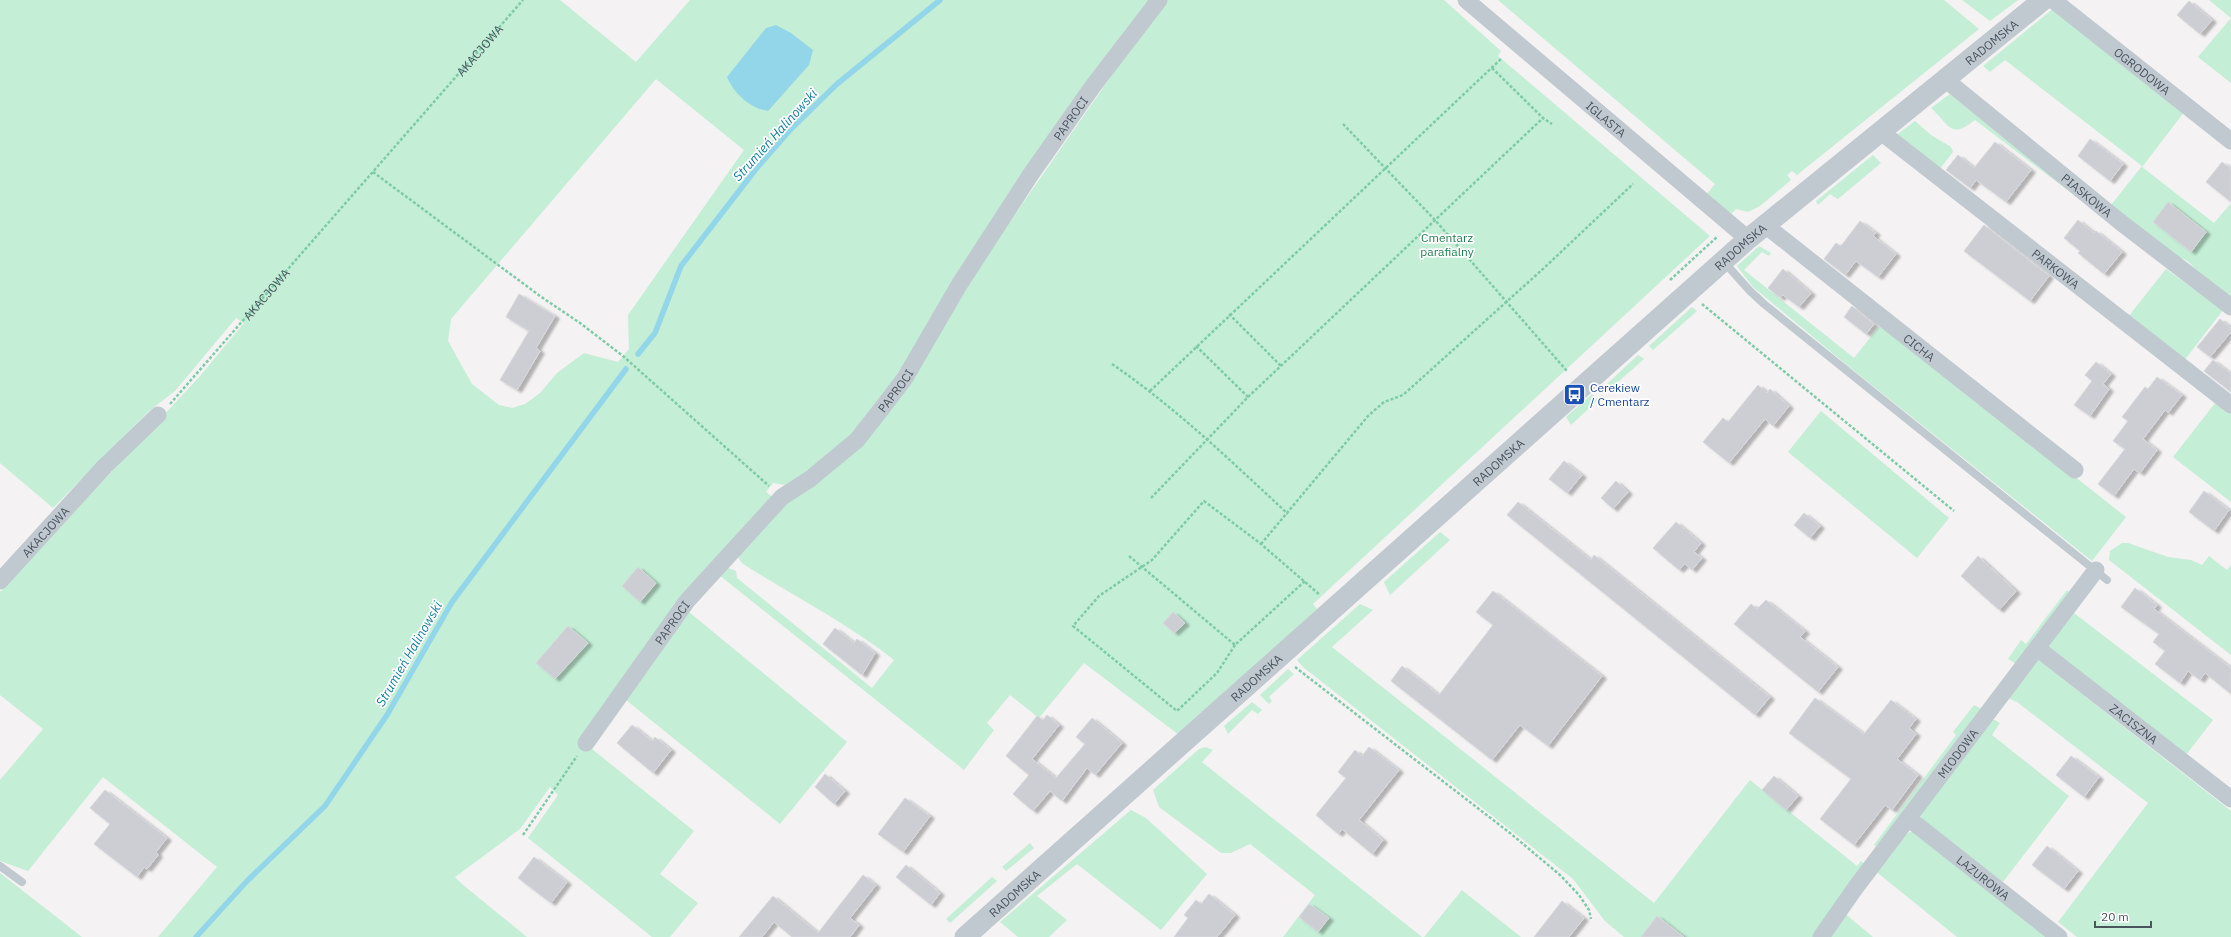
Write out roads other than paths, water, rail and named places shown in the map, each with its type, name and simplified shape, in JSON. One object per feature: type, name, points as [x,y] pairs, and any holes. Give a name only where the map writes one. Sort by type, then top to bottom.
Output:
[{"type":"street","name":"PAPROCI","points":[[586,743],[687,601],[782,497],[810,479],[857,440],[879,412],[905,378],[958,285],[1032,174],[1093,86],[1159,0]]},
{"type":"street","name":"IGLASTA","points":[[1466,0],[1748,239]]},
{"type":"street","name":"RADOMSKA","points":[[965,937],[1723,260],[1765,224],[1946,80],[2042,0]]},
{"type":"street","name":"OGRODOWA","points":[[2054,0],[2231,141]]},
{"type":"street","name":"PIASKOWA","points":[[1946,80],[2119,221],[2231,307]]},
{"type":"street","name":"PARKOWA","points":[[1880,132],[2231,405]]},
{"type":"street","name":"CICHA","points":[[1765,224],[2075,470]]},
{"type":"street","name":"AKACJOWA","points":[[0,581],[106,466],[158,415]]},
{"type":"street","name":"MIODOWA","points":[[1821,937],[1908,818],[2037,648],[2102,575]]},
{"type":"street","name":"ZACISZNA","points":[[2037,648],[2231,799]]},
{"type":"street","name":"LAZUROWA","points":[[1908,818],[2059,937]]},
{"type":"lane","points":[[1723,260],[1750,291],[1770,309],[2102,575]]},
{"type":"lane","points":[[0,866],[22,882]]},
{"type":"water","points":[[776,25],[791,33],[813,50],[809,65],[768,111],[755,107],[743,99],[734,89],[727,77],[766,28]]},
{"type":"waterway","name":"Strumień Halinowski","points":[[638,354],[655,333],[681,266],[756,169],[791,129],[837,84],[940,0]]},
{"type":"waterway","name":"Strumień Halinowski","points":[[196,937],[247,881],[325,806],[387,715],[452,602],[626,369]]},
{"type":"place","name":"Cerekiew / Cmentarz","points":[[1574,394]]},
{"type":"park label","name":"Cmentarz parafialny","points":[[1447,244]]}]
